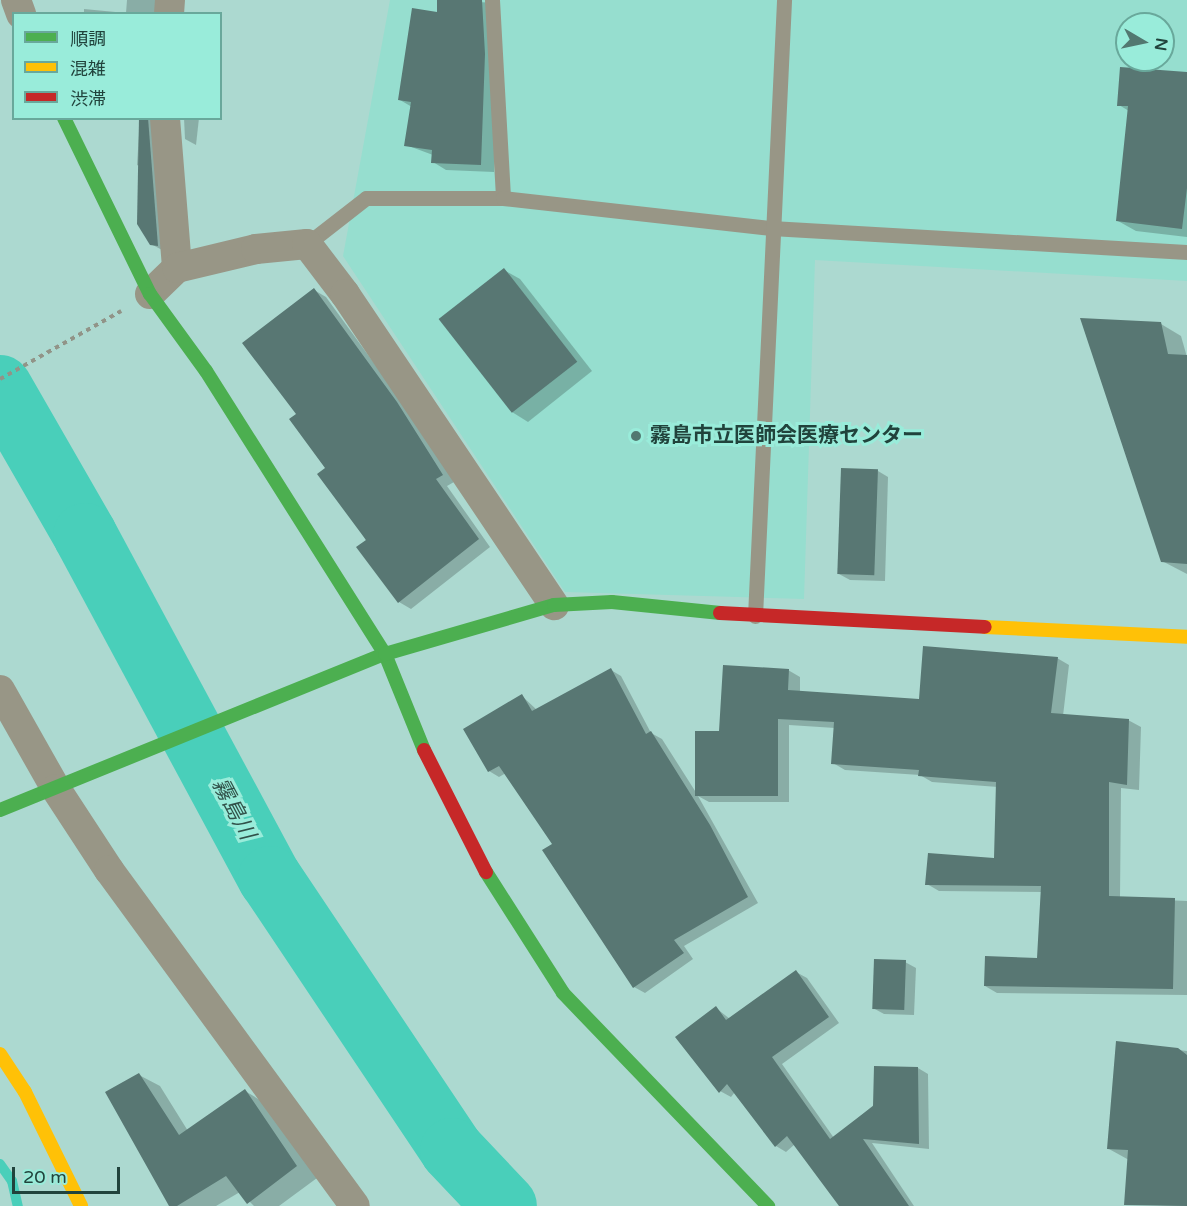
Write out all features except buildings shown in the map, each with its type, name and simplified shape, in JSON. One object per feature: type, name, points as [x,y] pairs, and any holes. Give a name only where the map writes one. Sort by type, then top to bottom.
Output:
[{"type":"street","points":[[65,120],[150,294],[206,371],[385,654],[408,716],[475,855],[563,993],[768,1206]]},
{"type":"street","points":[[165,120],[177,268]]},
{"type":"street","points":[[150,294],[177,268],[256,249],[307,244],[345,294],[554,605]]},
{"type":"street","points":[[0,810],[385,654],[554,605],[612,602],[755,616],[1187,637]]},
{"type":"street","points":[[0,690],[56,789],[241,1055],[355,1206]]},
{"type":"street","points":[[0,1054],[25,1092],[81,1206]]},
{"type":"lane","points":[[492,0],[503,198]]},
{"type":"lane","points":[[755,616],[771,228],[784,0]]},
{"type":"lane","points":[[307,244],[366,198],[503,198],[771,228],[1187,252]]},
{"type":"path","points":[[0,379],[150,294]]},
{"type":"shaded area","name":"霧島市立医師会医療センター","points":[[390,0],[1187,0],[1187,281],[815,260],[804,599],[565,592],[343,256]]},
{"type":"waterway","name":"霧島川","points":[[0,387],[85,535],[270,878],[452,1150],[505,1206]]},
{"type":"waterway","points":[[0,1164],[12,1181],[18,1206]]},
{"type":"traffic: fast","points":[[65,120],[150,294],[206,371],[385,654],[424,750]]},
{"type":"traffic: fast","points":[[0,810],[385,654],[554,605],[612,602],[720,613]]},
{"type":"traffic: fast","points":[[486,872],[563,993],[768,1206]]},
{"type":"traffic: slow","points":[[985,627],[1187,637]]},
{"type":"traffic: slow","points":[[0,1054],[25,1092],[81,1206]]},
{"type":"traffic: jam","points":[[720,613],[985,627]]},
{"type":"traffic: jam","points":[[424,750],[486,872]]},
{"type":"place","name":"霧島市立医師会医療センター","points":[[636,436]]}]
